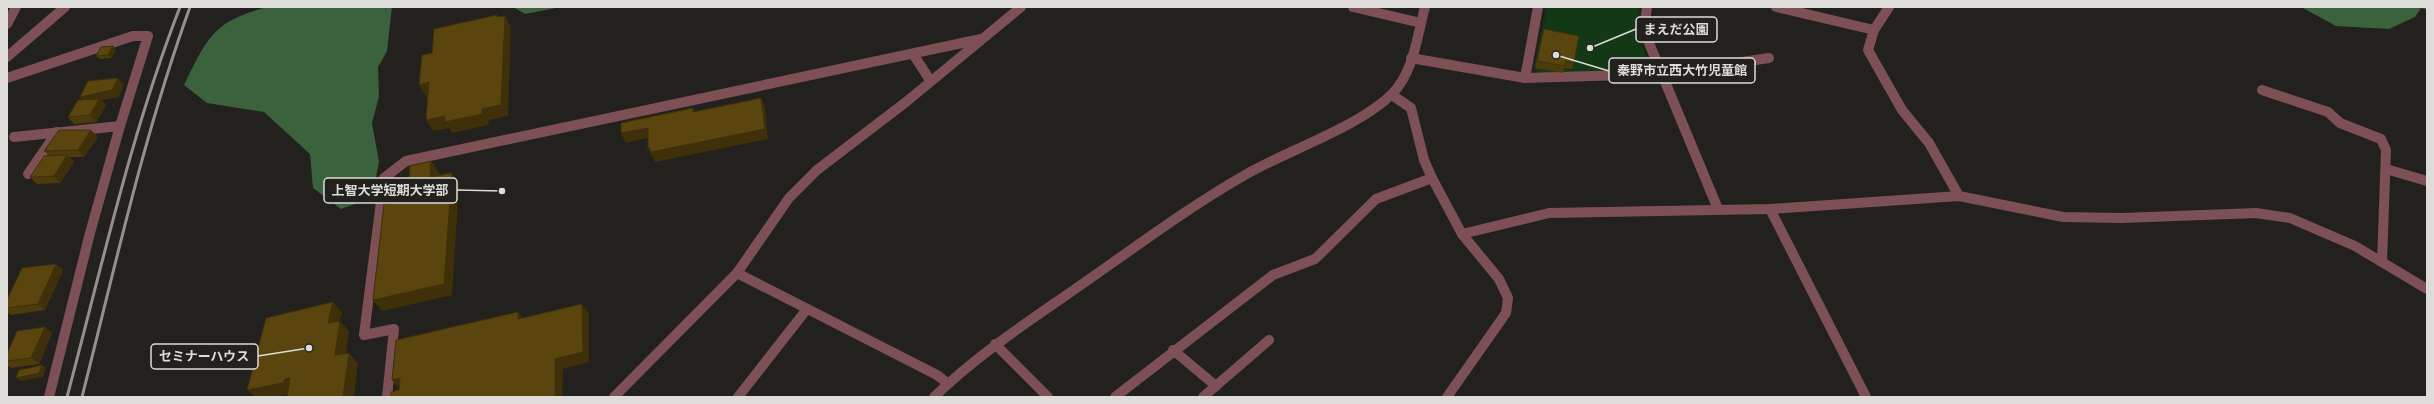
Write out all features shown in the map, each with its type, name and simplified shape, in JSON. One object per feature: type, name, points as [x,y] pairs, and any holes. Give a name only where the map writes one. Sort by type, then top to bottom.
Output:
[{"type":"street","points":[[7,24],[16,7]]},
{"type":"street","points":[[7,57],[65,7]]},
{"type":"street","points":[[614,397],[737,273],[789,198],[817,170],[1021,7]]},
{"type":"street","points":[[1353,7],[1420,23]]},
{"type":"street","points":[[934,397],[947,383],[995,344],[1207,197],[1264,164],[1365,114],[1392,95],[1403,81],[1425,7]]},
{"type":"street","points":[[1525,78],[1538,7]]},
{"type":"street","points":[[1647,7],[1644,31],[1660,74],[1718,210]]},
{"type":"street","points":[[1776,7],[1874,30]]},
{"type":"street","points":[[1889,7],[1874,30],[1868,50],[1902,110],[1929,143],[1959,196]]},
{"type":"street","points":[[7,78],[132,36],[148,36],[120,126],[90,233],[49,397]]},
{"type":"street","points":[[387,397],[394,329],[364,335],[384,178],[406,161],[981,39]]},
{"type":"street","points":[[913,54],[930,80]]},
{"type":"street","points":[[1411,58],[1525,78],[1660,74],[1769,58]]},
{"type":"street","points":[[2262,90],[2328,112],[2340,123],[2381,138],[2386,150],[2382,262]]},
{"type":"street","points":[[1392,95],[1411,108],[1424,160],[1432,178],[1462,234],[1499,279],[1508,298],[1506,313],[1447,397]]},
{"type":"street","points":[[10,137],[120,126]]},
{"type":"street","points":[[28,174],[57,132]]},
{"type":"street","points":[[2386,169],[2427,180]]},
{"type":"street","points":[[1115,397],[1173,350],[1272,276],[1316,259],[1376,199],[1432,178]]},
{"type":"street","points":[[1462,234],[1549,213],[1652,213],[1770,209],[1959,196],[2063,217],[2122,218],[2256,212],[2290,218],[2355,246],[2427,289]]},
{"type":"street","points":[[1770,209],[1866,397]]},
{"type":"street","points":[[737,273],[937,375],[947,383]]},
{"type":"street","points":[[738,397],[807,309]]},
{"type":"street","points":[[1203,397],[1269,340]]},
{"type":"street","points":[[995,344],[1048,397]]},
{"type":"street","points":[[1173,350],[1216,386]]},
{"type":"green space","points":[[268,7],[392,7],[387,51],[378,67],[379,96],[372,123],[379,162],[372,198],[341,209],[313,188],[310,154],[264,112],[207,103],[184,85],[199,55],[214,33],[235,18]]},
{"type":"green space","points":[[513,7],[561,7],[525,14]]},
{"type":"green space","points":[[1547,7],[1640,7],[1637,33],[1649,64],[1645,69],[1541,75],[1534,68]]},
{"type":"green space","points":[[2301,7],[2427,7],[2427,10],[2421,8],[2415,17],[2389,29],[2336,26]]},
{"type":"building","points":[[497,15],[497,17],[505,16],[501,105],[482,109],[482,114],[445,122],[445,116],[426,120],[429,82],[419,85],[422,55],[432,53],[434,29]]},
{"type":"building","points":[[1544,29],[1579,36],[1574,63],[1566,61],[1565,66],[1537,61]]},
{"type":"building","points":[[113,46],[108,55],[96,56],[101,47]]},
{"type":"building","points":[[118,78],[112,90],[80,97],[88,81]]},
{"type":"building","points":[[761,98],[765,129],[651,152],[650,148],[648,148],[648,128],[621,133],[621,123],[693,108],[693,112]]},
{"type":"building","points":[[99,99],[90,115],[68,117],[78,100]]},
{"type":"building","points":[[59,130],[91,130],[78,150],[44,151]]},
{"type":"building","points":[[67,155],[54,176],[30,177],[44,156]]},
{"type":"building","points":[[431,161],[430,177],[452,173],[444,284],[373,300],[386,186],[409,181],[410,166]]},
{"type":"building","points":[[56,264],[38,304],[7,308],[7,300],[22,268]]},
{"type":"building","points":[[333,302],[328,323],[340,321],[335,355],[349,353],[343,397],[287,397],[290,378],[285,379],[283,383],[247,390],[266,318]]},
{"type":"building","points":[[582,304],[583,352],[555,359],[555,397],[391,397],[391,392],[399,390],[400,378],[392,380],[396,340],[518,312],[518,319]]},
{"type":"building","points":[[45,327],[31,358],[7,361],[7,354],[17,331]]},
{"type":"building","points":[[42,365],[39,373],[16,378],[19,370]]},
{"type":"railway","points":[[67,397],[132,151],[180,7]]},
{"type":"railway","points":[[82,397],[144,152],[158,103],[190,7]]},
{"type":"place","name":"まえだ公園","points":[[1590,48]]},
{"type":"place","name":"秦野市立西大竹児童館","points":[[1556,55]]},
{"type":"place","name":"上智大学短期大学部","points":[[502,191]]},
{"type":"place","name":"セミナーハウス","points":[[309,348]]}]
